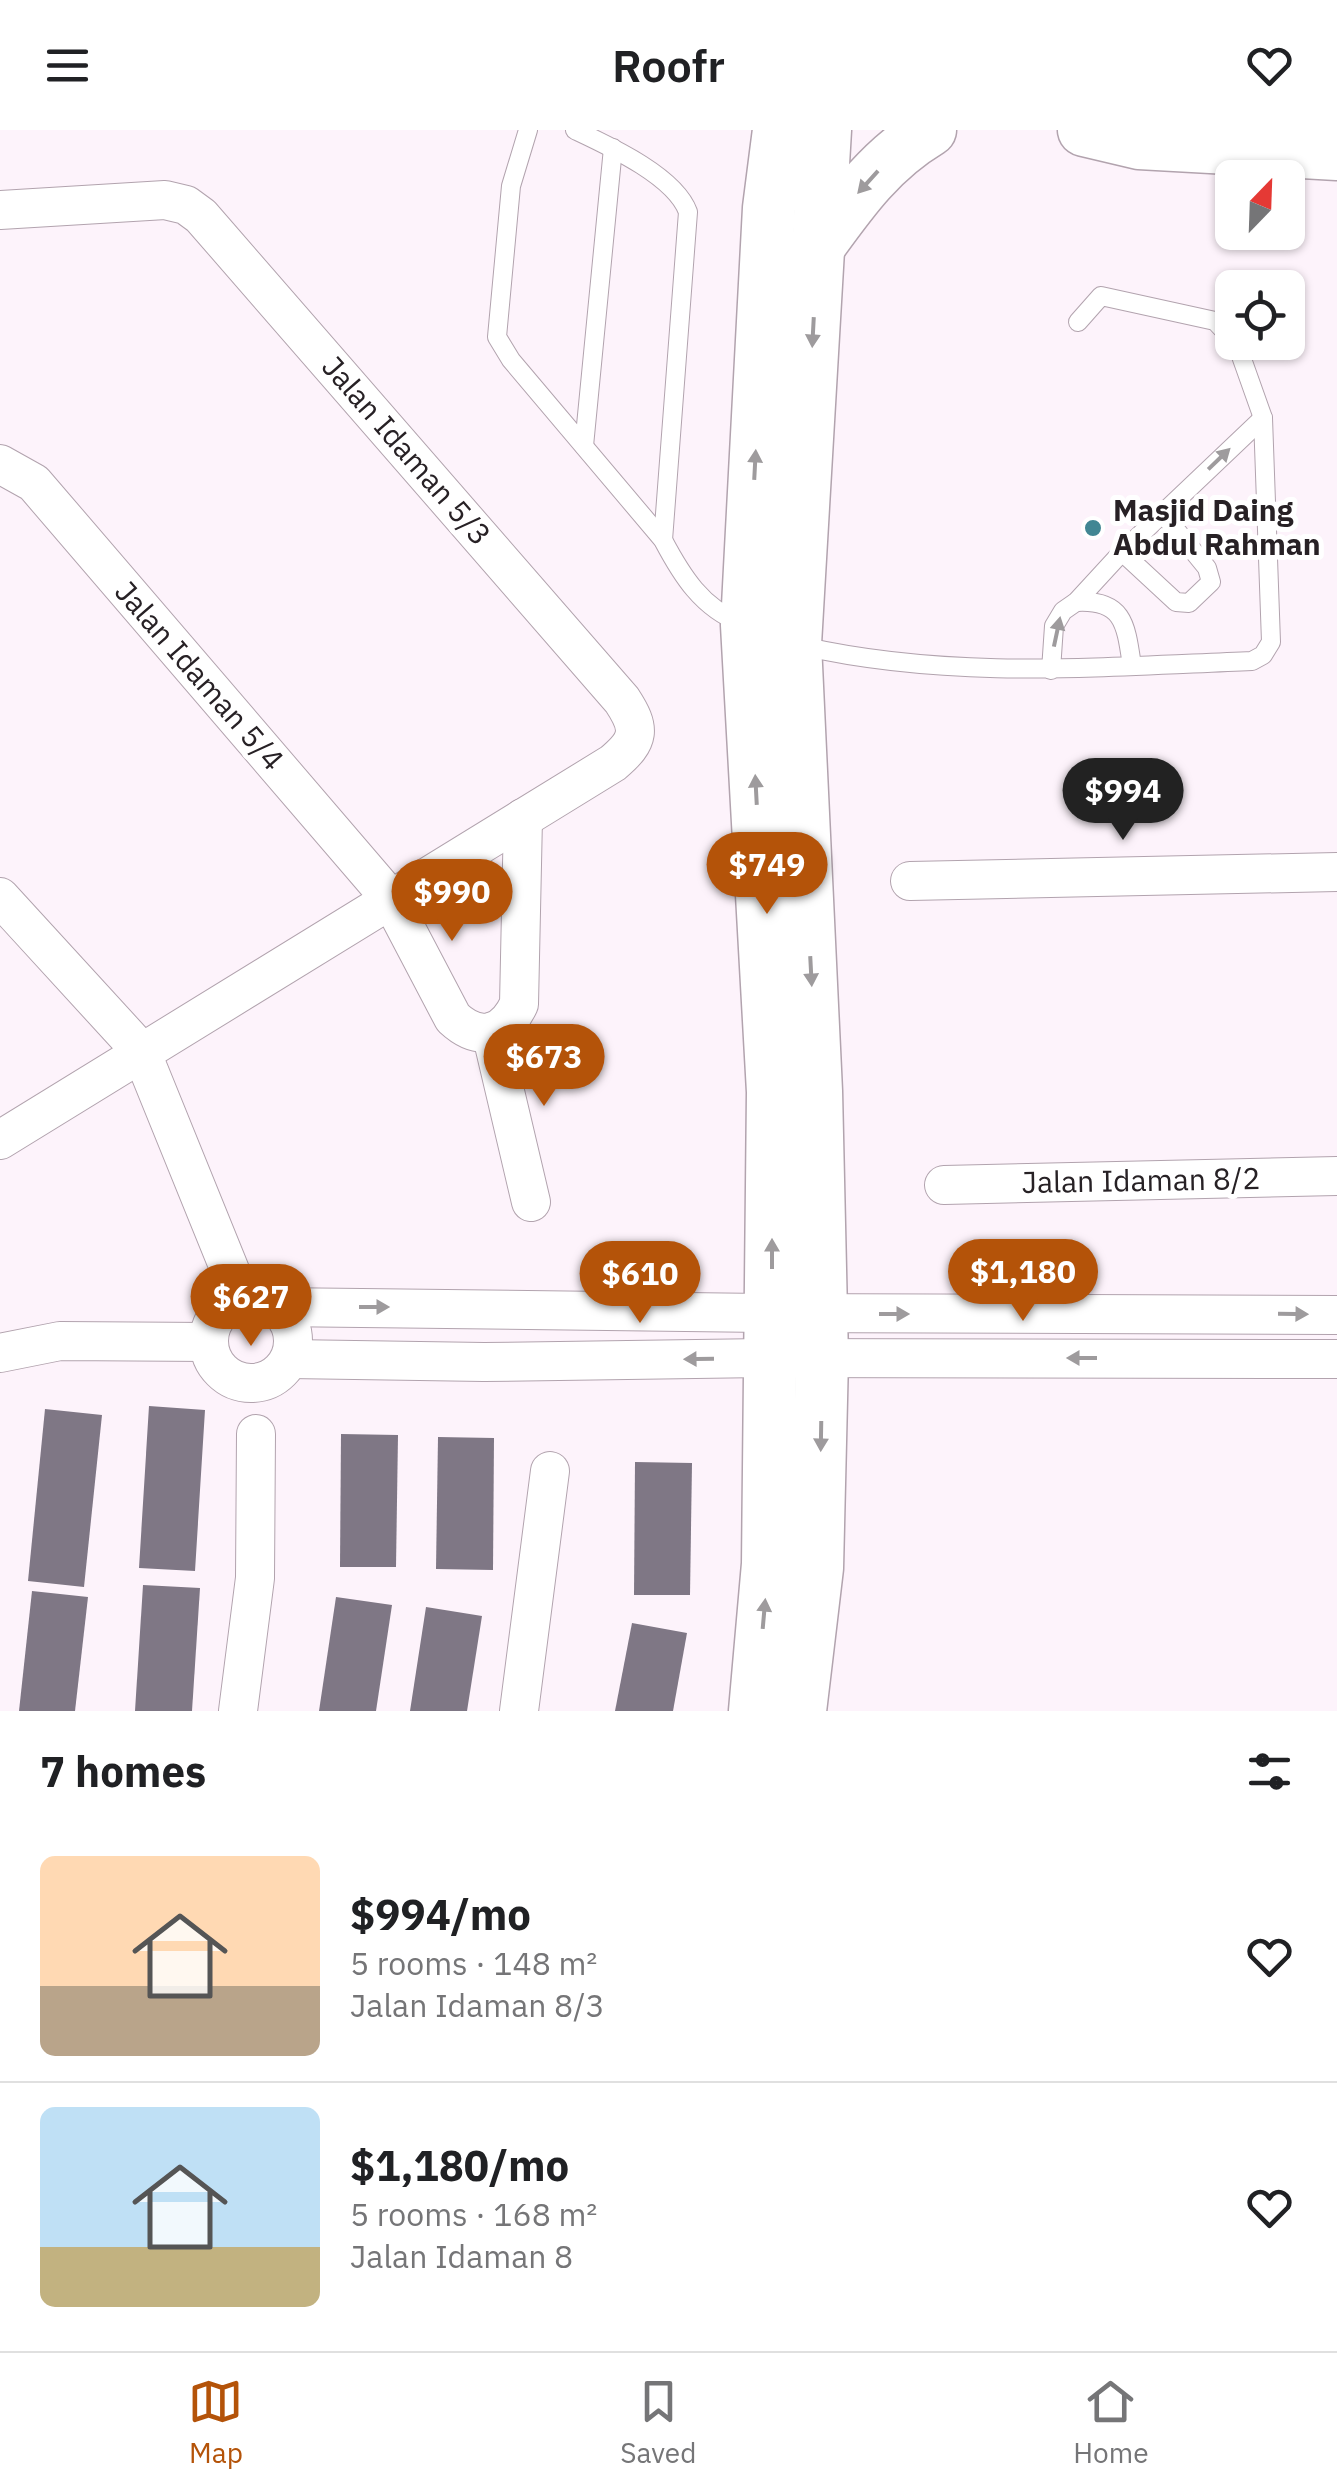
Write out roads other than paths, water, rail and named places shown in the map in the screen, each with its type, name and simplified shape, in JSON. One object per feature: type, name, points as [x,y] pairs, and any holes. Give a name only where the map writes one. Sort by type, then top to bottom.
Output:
[{"type":"main road","points":[[743,130],[769,208]]},
{"type":"main road","points":[[779,130],[769,208],[747,625],[772,1092],[817,1568],[800,1711]]},
{"type":"main road","points":[[755,1711],[768,1564],[797,1335],[815,1072],[795,644],[825,130]]},
{"type":"main road","points":[[818,247],[858,192],[897,150],[930,130]]},
{"type":"main road","points":[[1084,130],[1140,142],[1337,154]]},
{"type":"street","name":"Jalan Idaman 5/3","points":[[0,210],[165,200],[186,205],[201,216],[622,700],[634,718],[636,734],[628,750],[523,818]]},
{"type":"street","name":"Jalan Idaman 5/4","points":[[0,464],[34,483],[390,898],[453,1018],[477,1033],[491,1032]]},
{"type":"street","points":[[0,1140],[523,818]]},
{"type":"street","points":[[523,818],[519,1004],[512,1018],[491,1032],[531,1202]]},
{"type":"street","points":[[910,881],[1337,872]]},
{"type":"street","points":[[0,897],[141,1052],[259,1303],[293,1330],[290,1359],[271,1379],[243,1383],[218,1368],[208,1342],[210,1328],[218,1315],[259,1303],[1139,1358],[1337,1359]]},
{"type":"street","name":"Jalan Idaman 8/2","points":[[944,1185],[1337,1176]]},
{"type":"street","points":[[1135,1315],[1139,1358]]},
{"type":"street","points":[[290,1359],[484,1362],[797,1335],[1135,1315],[1337,1315]]},
{"type":"street","points":[[0,1354],[60,1340],[208,1342]]},
{"type":"street","points":[[238,1711],[255,1578],[256,1434]]},
{"type":"street","points":[[519,1711],[550,1471]]},
{"type":"lane","points":[[528,130],[511,186],[497,337],[511,360],[663,540],[680,573],[701,597],[721,615],[795,644],[843,656],[958,668],[1051,670],[1252,660],[1263,655],[1271,642],[1262,418],[1241,360]]},
{"type":"lane","points":[[575,130],[613,148],[672,188],[688,212],[663,540]]},
{"type":"lane","points":[[584,446],[613,148]]},
{"type":"lane","points":[[1078,322],[1101,296],[1215,321]]},
{"type":"lane","points":[[1051,670],[1054,626],[1063,611],[1262,418]]},
{"type":"lane","points":[[1122,552],[1176,602],[1188,603],[1211,582],[1208,568],[1162,514]]},
{"type":"lane","points":[[1076,602],[1098,600],[1118,612],[1127,632],[1132,666]]},
{"type":"place","name":"Masjid Daing Abdul Rahman","points":[[1093,528]]}]
